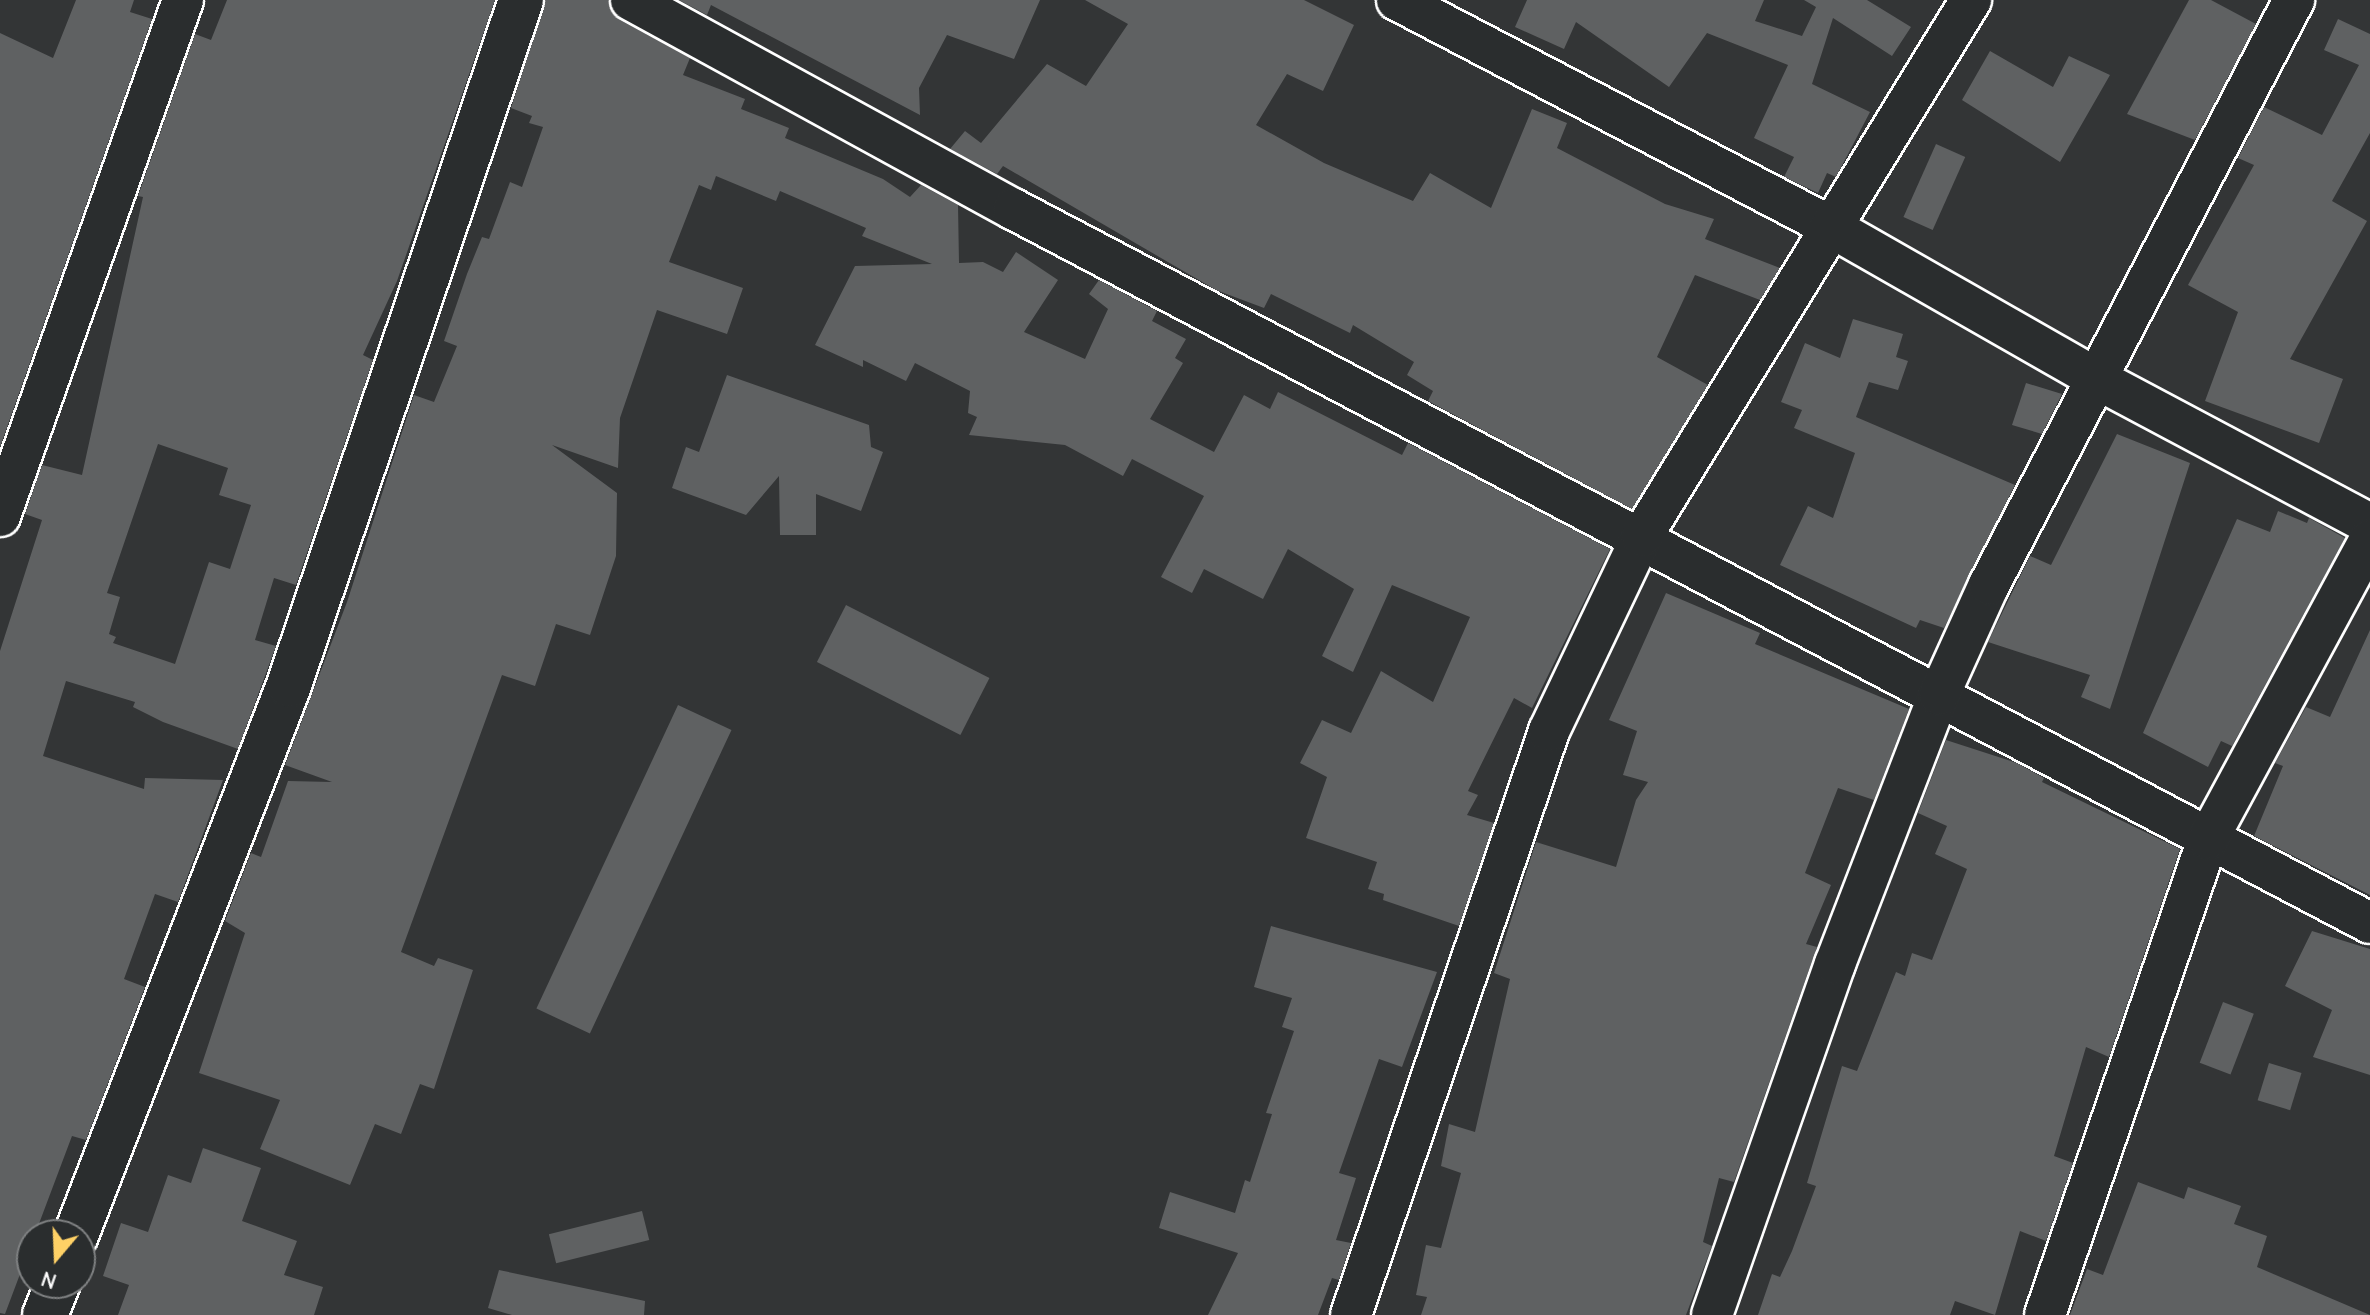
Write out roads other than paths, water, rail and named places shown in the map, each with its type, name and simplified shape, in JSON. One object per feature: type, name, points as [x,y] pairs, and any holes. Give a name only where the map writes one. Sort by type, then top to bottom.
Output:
[{"type":"street","points":[[0,516],[183,0]]},
{"type":"street","points":[[82,1219],[289,685],[521,0]]},
{"type":"street","points":[[631,0],[1013,209],[1642,536],[2370,923]]},
{"type":"street","points":[[1397,0],[1831,227],[2099,380],[2370,524]]},
{"type":"street","points":[[1351,1315],[1549,731],[1642,536],[1971,0]]},
{"type":"street","points":[[1712,1315],[1835,964],[1939,695],[1989,585],[2099,380],[2294,0]]},
{"type":"street","points":[[2045,1315],[2208,839],[2370,540]]}]
